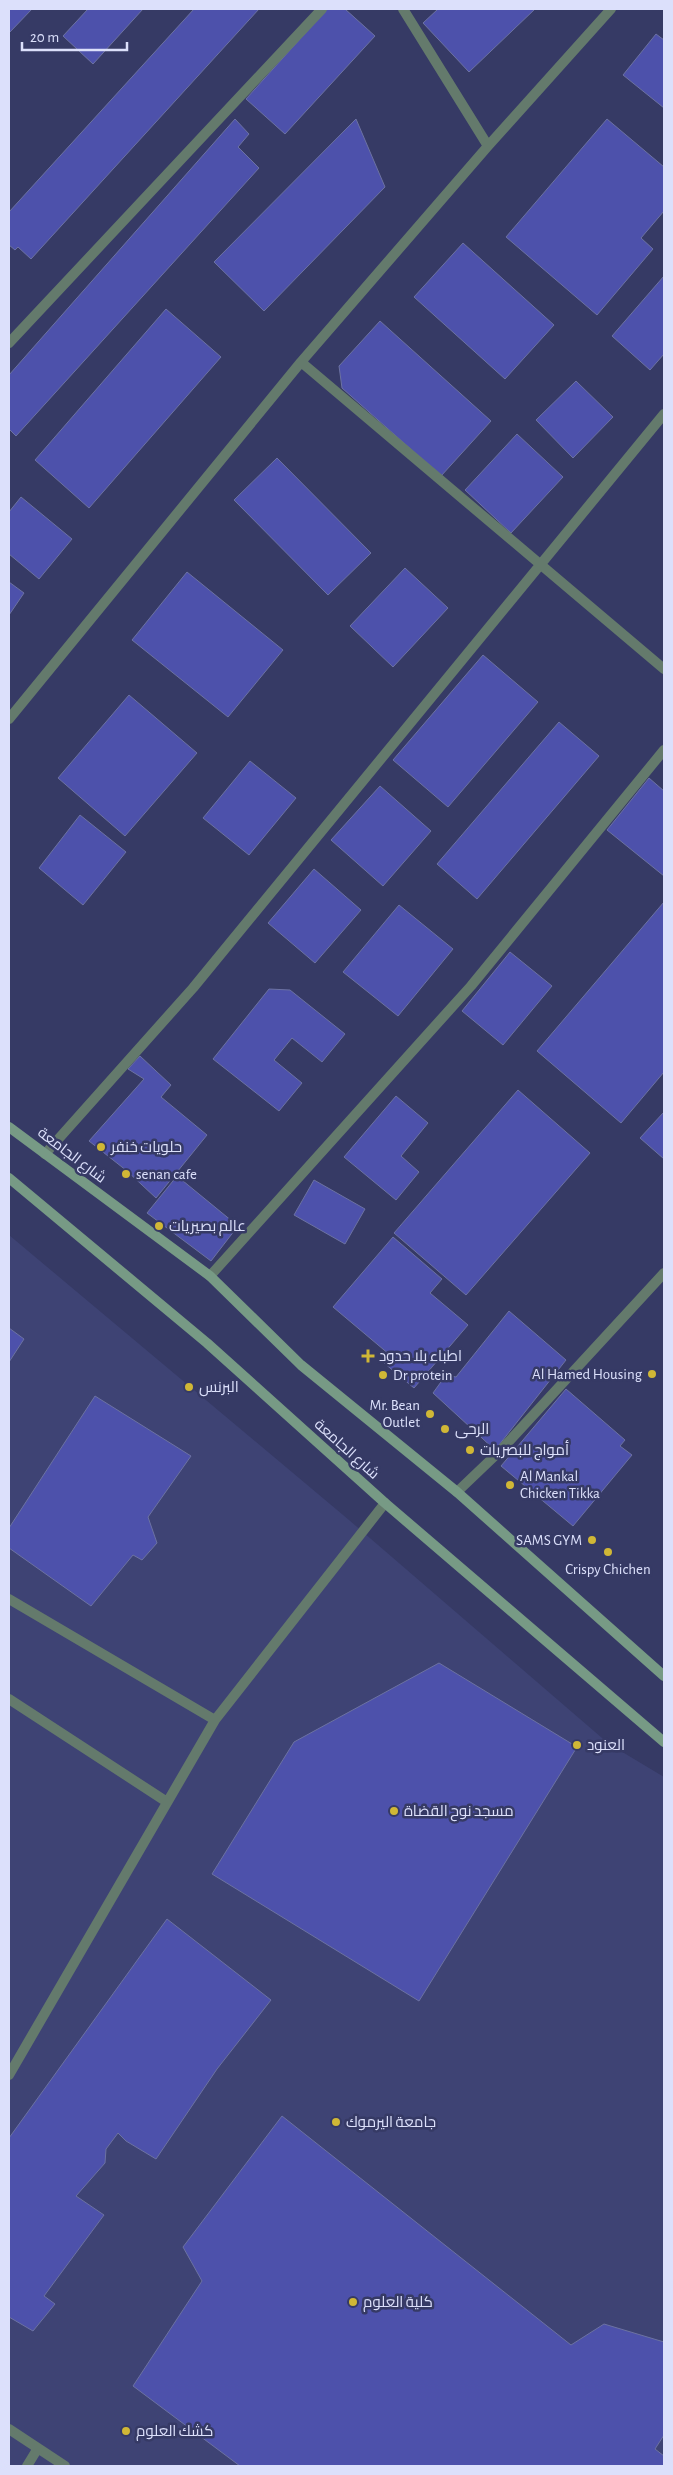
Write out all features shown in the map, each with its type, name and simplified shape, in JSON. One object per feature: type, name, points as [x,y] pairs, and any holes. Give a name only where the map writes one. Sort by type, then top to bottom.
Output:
[{"type":"main road","name":"شارع الجامعة","points":[[9,1127],[210,1276],[301,1365],[457,1492],[664,1676]]},
{"type":"main road","name":"شارع الجامعة","points":[[9,1178],[207,1343],[385,1503],[664,1742]]},
{"type":"street","points":[[9,343],[322,9]]},
{"type":"street","points":[[403,9],[488,146]]},
{"type":"street","points":[[9,719],[301,362],[488,146],[611,9]]},
{"type":"street","points":[[301,362],[664,669]]},
{"type":"street","points":[[45,1154],[193,988],[664,414]]},
{"type":"street","points":[[210,1276],[471,986],[664,750]]},
{"type":"street","points":[[457,1492],[502,1449],[664,1273]]},
{"type":"street","points":[[9,2075],[215,1720],[385,1503]]},
{"type":"street","points":[[9,1599],[215,1720]]},
{"type":"street","points":[[9,1699],[167,1802]]},
{"type":"street","points":[[9,2429],[65,2466]]},
{"type":"street","points":[[27,2466],[38,2448]]},
{"type":"shaded area","name":"جامعة اليرموك","points":[[9,1235],[349,1520],[609,1744],[664,1777],[664,2466],[9,2466]]},
{"type":"building","points":[[9,9],[32,9],[9,33]]},
{"type":"building","points":[[88,9],[143,9],[93,64],[63,36]]},
{"type":"building","points":[[194,9],[259,9],[31,259],[18,247],[15,250],[9,245],[9,212]]},
{"type":"building","points":[[327,9],[345,9],[375,36],[285,134],[246,99]]},
{"type":"building","points":[[438,9],[535,9],[469,72],[423,23]]},
{"type":"building","points":[[656,34],[664,40],[664,108],[623,75]]},
{"type":"building","points":[[235,119],[249,134],[238,147],[259,168],[16,436],[9,429],[9,375]]},
{"type":"building","points":[[356,119],[385,187],[264,311],[214,262]]},
{"type":"building","points":[[607,119],[664,167],[664,211],[641,238],[653,249],[597,315],[506,237]]},
{"type":"building","points":[[463,243],[554,325],[505,379],[414,297]]},
{"type":"building","points":[[664,276],[664,354],[650,370],[612,336]]},
{"type":"building","points":[[166,309],[221,357],[89,508],[35,460]]},
{"type":"building","points":[[380,321],[491,421],[441,476],[342,388],[339,366]]},
{"type":"building","points":[[576,381],[613,417],[573,458],[536,420]]},
{"type":"building","points":[[517,434],[563,477],[511,533],[465,490]]},
{"type":"building","points":[[277,458],[371,553],[328,595],[234,500]]},
{"type":"building","points":[[21,497],[72,539],[39,579],[9,554],[9,512]]},
{"type":"building","points":[[405,568],[448,608],[393,667],[350,626]]},
{"type":"building","points":[[187,572],[283,650],[228,717],[132,640]]},
{"type":"building","points":[[9,582],[24,593],[9,615]]},
{"type":"building","points":[[483,655],[538,702],[448,807],[393,760]]},
{"type":"building","points":[[129,695],[197,753],[125,836],[58,778]]},
{"type":"building","points":[[559,722],[599,756],[477,899],[437,864]]},
{"type":"building","points":[[250,761],[296,798],[249,855],[203,818]]},
{"type":"building","points":[[649,778],[664,791],[664,876],[607,830]]},
{"type":"building","points":[[380,786],[431,831],[383,886],[331,840]]},
{"type":"building","points":[[80,815],[126,852],[83,905],[39,868]]},
{"type":"building","points":[[314,869],[361,910],[315,963],[268,923]]},
{"type":"building","points":[[664,902],[664,1072],[621,1123],[537,1051]]},
{"type":"building","points":[[399,905],[453,949],[398,1016],[343,972]]},
{"type":"building","points":[[510,952],[552,986],[503,1045],[462,1011]]},
{"type":"building","points":[[269,989],[290,990],[345,1034],[322,1062],[292,1038],[274,1060],[302,1083],[279,1111],[213,1059]]},
{"type":"building","points":[[140,1056],[171,1085],[161,1097],[207,1135],[156,1198],[127,1171],[89,1141],[144,1079],[128,1069]]},
{"type":"building","points":[[518,1090],[590,1153],[466,1295],[394,1233]]},
{"type":"building","points":[[396,1096],[428,1123],[401,1156],[419,1172],[396,1200],[344,1157]]},
{"type":"building","points":[[664,1112],[664,1159],[640,1138]]},
{"type":"building","points":[[177,1176],[238,1226],[211,1261],[147,1213]]},
{"type":"building","points":[[314,1180],[365,1209],[345,1244],[294,1215]]},
{"type":"building","points":[[393,1237],[442,1279],[430,1293],[468,1325],[414,1388],[384,1363],[390,1355],[333,1307]]},
{"type":"building","points":[[509,1311],[566,1360],[495,1450],[433,1393],[446,1375],[456,1377]]},
{"type":"building","points":[[9,1328],[24,1339],[9,1362]]},
{"type":"building","points":[[566,1389],[625,1440],[620,1446],[632,1455],[573,1526],[501,1466]]},
{"type":"building","points":[[95,1396],[191,1456],[148,1517],[157,1543],[142,1560],[133,1555],[91,1606],[9,1548],[9,1528]]},
{"type":"building","name":"مسجد نوح القضاة","points":[[439,1663],[577,1747],[419,2001],[212,1874],[294,1742]]},
{"type":"building","points":[[167,1919],[271,2000],[217,2069],[156,2159],[126,2141],[118,2133],[106,2149],[105,2163],[76,2196],[104,2215],[44,2296],[55,2304],[33,2331],[9,2317],[9,2138]]},
{"type":"building","name":"كلية العلوم","points":[[282,2116],[571,2345],[604,2324],[664,2342],[664,2435],[655,2449],[664,2456],[664,2466],[240,2466],[133,2386],[202,2281],[183,2247]]},
{"type":"place","name":"حلويات خنفر","points":[[101,1147]]},
{"type":"place","name":"senan cafe","points":[[126,1174]]},
{"type":"place","name":"عالم بصيريات","points":[[159,1226]]},
{"type":"place","name":"اطباء بلا حدود","points":[[368,1356]]},
{"type":"place","name":"Al Hamed Housing","points":[[652,1374]]},
{"type":"place","name":"Dr protein","points":[[383,1375]]},
{"type":"place","name":"البرنس","points":[[189,1387]]},
{"type":"place","name":"Mr. Bean Outlet","points":[[430,1414]]},
{"type":"place","name":"الرحى","points":[[445,1429]]},
{"type":"place","name":"أمواج للبصريات","points":[[470,1450]]},
{"type":"place","name":"Al Mankal Chicken Tikka","points":[[510,1485]]},
{"type":"place","name":"SAMS GYM","points":[[592,1540]]},
{"type":"place","name":"Crispy Chichen","points":[[608,1552]]},
{"type":"place","name":"العنود","points":[[577,1745]]},
{"type":"place","name":"مسجد نوح القضاة","points":[[394,1811]]},
{"type":"place","name":"جامعة اليرموك","points":[[336,2122]]},
{"type":"place","name":"كلية العلوم","points":[[353,2302]]},
{"type":"place","name":"كشك العلوم","points":[[126,2431]]}]
